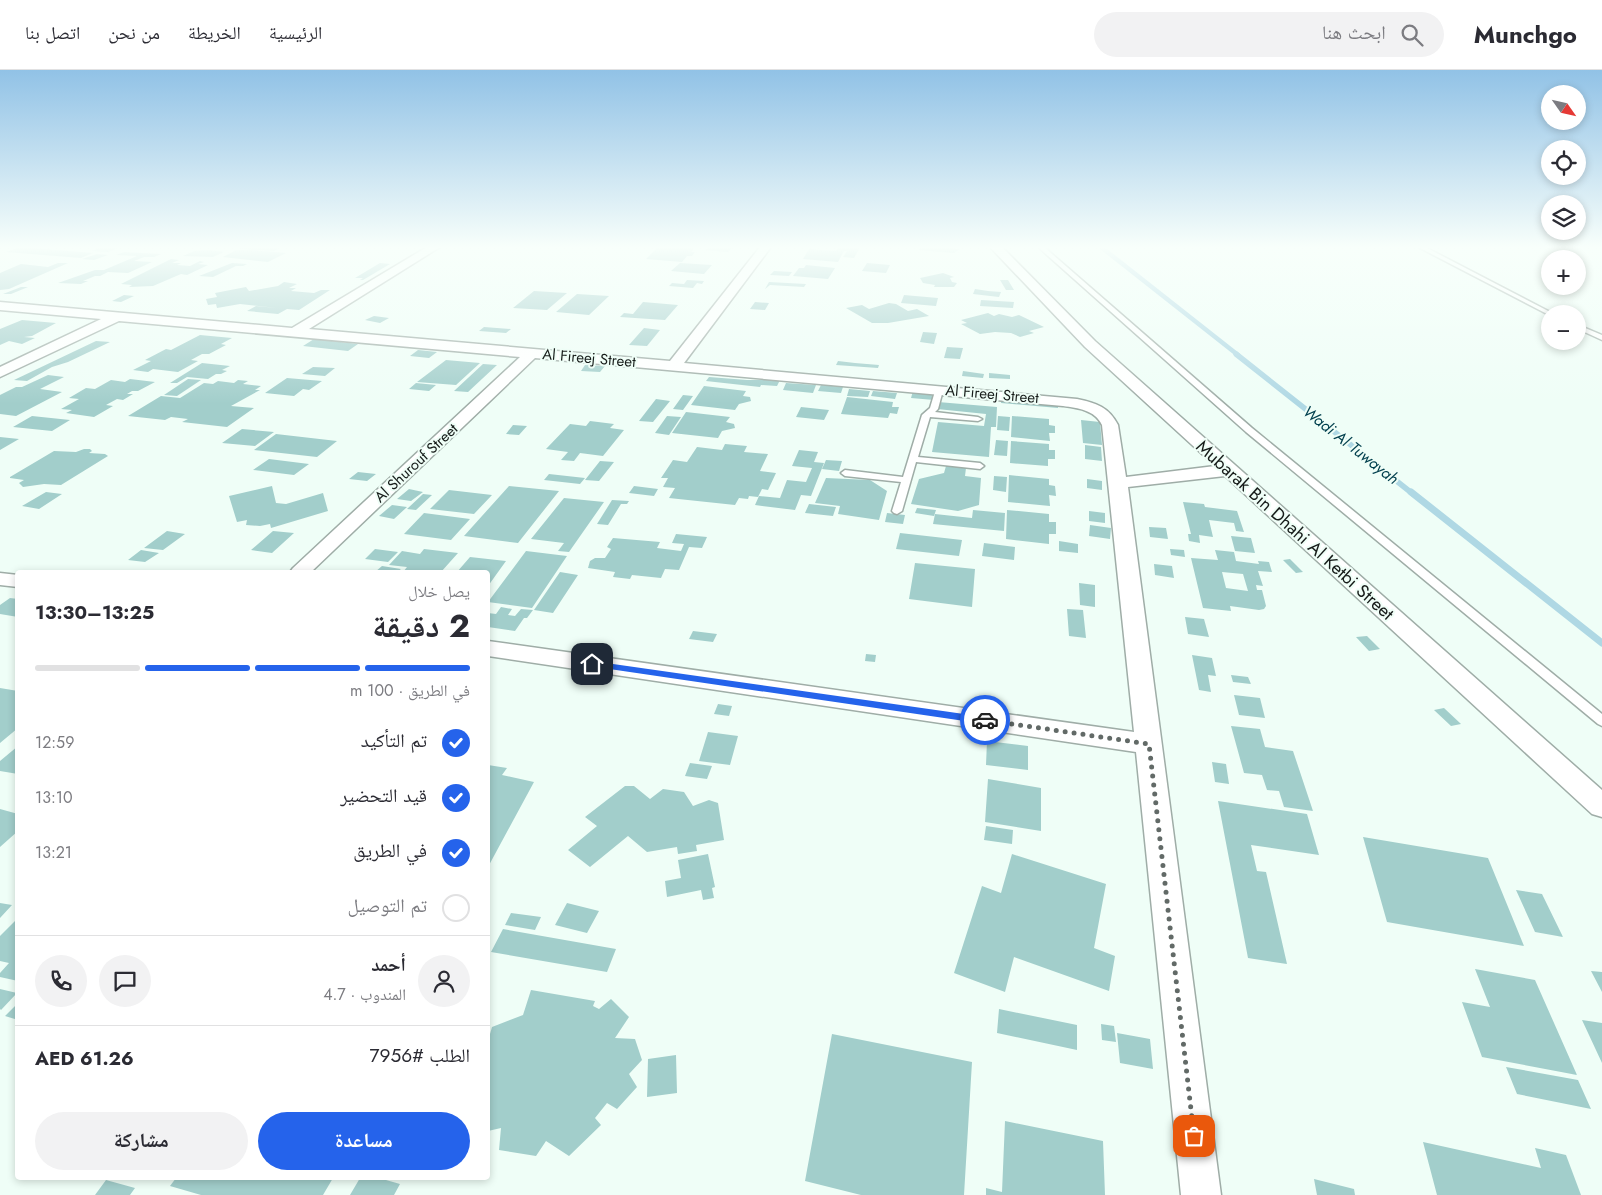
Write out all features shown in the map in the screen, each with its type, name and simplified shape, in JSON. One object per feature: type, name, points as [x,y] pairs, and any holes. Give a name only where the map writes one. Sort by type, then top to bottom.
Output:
[{"type":"street","points":[[295,332],[348,300]]},
{"type":"street","points":[[674,366],[725,300]]},
{"type":"street","name":"Mubarak Bin Dhahi Al Ketbi Street","points":[[1047,300],[1090,344],[1228,470],[1602,806]]},
{"type":"street","name":"Al Fireej Street","points":[[0,306],[1063,401],[1099,410],[1108,417],[1118,483],[1201,1195]]},
{"type":"street","points":[[0,373],[118,316]]},
{"type":"street","name":"Al Shurouf Street","points":[[302,570],[532,353]]},
{"type":"street","points":[[1118,483],[1228,470]]},
{"type":"street","points":[[0,579],[15,581]]},
{"type":"street","points":[[490,649],[1149,744]]},
{"type":"lane","points":[[1101,300],[1249,430],[1602,721]]},
{"type":"lane","points":[[1523,300],[1541,309]]},
{"type":"lane","points":[[1586,330],[1602,338]]},
{"type":"lane","points":[[897,511],[928,414],[934,409],[939,390]]},
{"type":"lane","points":[[928,414],[978,419]]},
{"type":"lane","points":[[913,460],[980,466]]},
{"type":"lane","points":[[845,473],[906,480]]},
{"type":"building","points":[[115,300],[126,300],[121,302],[112,301]]},
{"type":"building","points":[[206,300],[315,300],[299,310],[287,309],[278,314],[247,311],[256,306],[277,308],[240,304],[217,308],[216,304],[208,305]]},
{"type":"building","points":[[524,300],[559,300],[547,310],[513,308]]},
{"type":"building","points":[[571,300],[605,300],[589,315],[556,312]]},
{"type":"building","points":[[902,300],[938,300],[936,306],[901,303]]},
{"type":"building","points":[[981,300],[1014,302],[1013,308],[980,306]]},
{"type":"building","points":[[643,302],[678,305],[665,320],[620,317],[624,313],[633,314]]},
{"type":"building","points":[[755,302],[769,303],[765,310],[750,309]]},
{"type":"building","points":[[889,303],[896,304],[908,311],[917,309],[929,316],[888,323],[872,323],[846,308],[862,305],[869,309]]},
{"type":"building","points":[[988,313],[994,316],[999,314],[1012,317],[1019,315],[1044,327],[1029,331],[1034,333],[1020,337],[1011,333],[995,332],[980,334],[961,324],[967,323],[961,320]]},
{"type":"building","points":[[374,316],[389,318],[380,323],[365,320]]},
{"type":"building","points":[[22,320],[56,323],[32,336],[24,337],[35,338],[22,344],[9,341],[0,345],[0,329]]},
{"type":"building","points":[[484,327],[511,329],[506,333],[479,331]]},
{"type":"building","points":[[644,328],[660,330],[647,346],[629,345]]},
{"type":"building","points":[[923,332],[937,333],[934,344],[920,342]]},
{"type":"building","points":[[200,335],[232,338],[221,344],[226,345],[209,354],[202,354],[191,360],[198,361],[178,372],[153,369],[148,372],[133,370],[151,361],[145,360],[166,349],[171,350]]},
{"type":"building","points":[[314,339],[358,344],[348,351],[303,346]]},
{"type":"building","points":[[96,341],[110,342],[68,362],[52,367],[27,381],[14,380]]},
{"type":"building","points":[[947,347],[963,348],[960,359],[944,358]]},
{"type":"building","points":[[418,350],[437,352],[429,358],[410,356]]},
{"type":"building","points":[[446,360],[480,363],[456,385],[417,382]]},
{"type":"building","points":[[838,361],[879,365],[878,368],[836,365]]},
{"type":"building","points":[[202,363],[230,366],[222,370],[227,371],[216,374],[208,379],[187,377],[177,383],[170,383]]},
{"type":"building","points":[[483,364],[497,365],[468,392],[454,391]]},
{"type":"building","points":[[585,365],[605,366],[600,372],[581,371]]},
{"type":"building","points":[[313,367],[335,368],[325,376],[302,374]]},
{"type":"building","points":[[963,371],[984,374],[983,378],[962,376]]},
{"type":"building","points":[[989,373],[1010,375],[1010,379],[989,378]]},
{"type":"building","points":[[48,375],[64,377],[40,389],[62,392],[16,416],[0,414],[0,395]]},
{"type":"building","points":[[709,377],[780,380],[777,386],[761,385],[760,387],[706,381]]},
{"type":"building","points":[[287,378],[322,381],[309,390],[303,389],[294,396],[265,393]]},
{"type":"building","points":[[130,379],[155,382],[138,391],[132,391],[127,394],[133,394],[123,400],[117,399],[106,405],[113,406],[94,417],[66,413],[72,410],[61,409],[79,399],[69,398],[86,388],[95,389],[111,380],[125,382]]},
{"type":"building","points":[[188,379],[201,380],[177,396],[164,395]]},
{"type":"building","points":[[238,380],[248,381],[243,384],[261,386],[255,390],[260,390],[231,406],[254,408],[227,427],[182,422],[188,419],[171,417],[165,420],[128,416],[161,396],[180,398],[204,383],[213,384],[218,381],[234,383]]},
{"type":"building","points":[[416,383],[436,385],[429,391],[409,389]]},
{"type":"building","points":[[786,383],[816,385],[813,393],[783,390]]},
{"type":"building","points":[[821,385],[843,387],[841,393],[818,391]]},
{"type":"building","points":[[704,386],[746,391],[743,396],[750,397],[751,401],[739,404],[735,410],[691,405]]},
{"type":"building","points":[[849,389],[870,391],[868,397],[847,396]]},
{"type":"building","points":[[873,391],[897,393],[895,399],[871,396]]},
{"type":"building","points":[[913,391],[936,393],[934,400],[911,398]]},
{"type":"building","points":[[683,395],[693,396],[683,410],[673,409]]},
{"type":"building","points":[[1002,395],[1058,400],[1058,408],[1001,403]]},
{"type":"building","points":[[847,397],[893,402],[892,407],[899,407],[897,414],[890,413],[888,418],[841,414]]},
{"type":"building","points":[[656,399],[670,401],[653,422],[639,421]]},
{"type":"building","points":[[938,402],[997,407],[996,427],[991,427],[989,457],[932,452],[938,422],[984,426],[986,414],[937,409]]},
{"type":"building","points":[[801,407],[829,410],[824,420],[796,417]]},
{"type":"building","points":[[686,412],[730,417],[726,422],[734,424],[735,428],[722,431],[718,438],[672,433]]},
{"type":"building","points":[[32,416],[70,420],[52,431],[13,427]]},
{"type":"building","points":[[667,416],[681,417],[669,435],[655,433]]},
{"type":"building","points":[[998,416],[1010,417],[1009,431],[997,430]]},
{"type":"building","points":[[1012,416],[1049,419],[1049,425],[1055,426],[1055,433],[1049,433],[1050,441],[1011,437]]},
{"type":"building","points":[[1081,420],[1100,422],[1102,445],[1083,443]]},
{"type":"building","points":[[590,421],[614,424],[610,428],[624,430],[603,456],[580,453],[574,461],[561,460],[568,452],[546,449],[570,424],[586,426]]},
{"type":"building","points":[[513,425],[527,426],[519,435],[506,434]]},
{"type":"building","points":[[242,429],[274,432],[255,446],[222,443]]},
{"type":"building","points":[[276,434],[337,441],[317,457],[254,450]]},
{"type":"building","points":[[0,437],[19,439],[0,450]]},
{"type":"building","points":[[996,440],[1008,441],[1007,456],[994,455]]},
{"type":"building","points":[[1011,441],[1049,444],[1049,450],[1055,450],[1055,459],[1048,459],[1048,466],[1010,463]]},
{"type":"building","points":[[725,444],[747,446],[744,452],[768,454],[760,471],[776,473],[768,490],[762,489],[758,497],[739,498],[735,505],[669,498],[675,488],[663,487],[668,478],[661,478],[673,460],[687,462],[697,447],[722,450]]},
{"type":"building","points":[[1085,445],[1101,447],[1102,461],[1085,459]]},
{"type":"building","points":[[90,449],[92,451],[89,453],[105,454],[108,456],[61,485],[44,484],[23,487],[19,483],[24,480],[10,478],[54,451],[76,452]]},
{"type":"building","points":[[799,450],[818,452],[814,462],[824,463],[811,496],[801,495],[795,510],[755,505],[759,496],[780,498],[787,480],[806,482],[812,468],[792,466]]},
{"type":"building","points":[[269,459],[309,464],[294,475],[253,470]]},
{"type":"building","points":[[826,460],[842,461],[839,471],[822,469]]},
{"type":"building","points":[[600,461],[614,462],[599,481],[585,480]]},
{"type":"building","points":[[946,466],[966,468],[965,476],[981,478],[979,505],[958,511],[911,504],[919,479],[944,473]]},
{"type":"building","points":[[358,472],[376,474],[367,481],[349,479]]},
{"type":"building","points":[[549,474],[585,478],[580,484],[544,480]]},
{"type":"building","points":[[1009,475],[1049,479],[1049,485],[1055,486],[1056,496],[1049,495],[1050,506],[1008,502]]},
{"type":"building","points":[[994,476],[1007,477],[1006,492],[993,490]]},
{"type":"building","points":[[826,478],[870,480],[887,491],[879,520],[838,514],[840,506],[815,503]]},
{"type":"building","points":[[1087,479],[1102,481],[1102,490],[1087,488]]},
{"type":"building","points":[[272,486],[276,503],[286,504],[323,493],[328,511],[271,528],[270,524],[260,526],[246,525],[247,520],[237,522],[229,496]]},
{"type":"building","points":[[509,486],[559,491],[518,543],[464,536]]},
{"type":"building","points":[[634,486],[658,489],[654,496],[629,493]]},
{"type":"building","points":[[409,489],[423,492],[411,501],[397,499]]},
{"type":"building","points":[[449,490],[492,495],[474,514],[430,509]]},
{"type":"building","points":[[46,492],[62,494],[39,509],[22,506]]},
{"type":"building","points":[[423,494],[432,495],[416,510],[407,509]]},
{"type":"building","points":[[564,498],[604,502],[569,552],[558,551],[564,543],[531,539]]},
{"type":"building","points":[[612,500],[629,501],[627,504],[621,504],[608,525],[597,524]]},
{"type":"building","points":[[1183,502],[1237,511],[1244,532],[1236,531],[1234,523],[1209,520],[1213,537],[1199,535],[1200,543],[1189,541],[1188,534],[1191,534]]},
{"type":"building","points":[[809,504],[836,507],[833,516],[805,513]]},
{"type":"building","points":[[392,505],[407,507],[394,519],[379,516]]},
{"type":"building","points":[[917,508],[936,510],[934,516],[915,513]]},
{"type":"building","points":[[973,510],[1005,513],[1004,531],[933,524],[935,514],[972,518]]},
{"type":"building","points":[[1007,510],[1049,514],[1049,522],[1056,522],[1056,534],[1049,534],[1049,544],[1006,539]]},
{"type":"building","points":[[1089,511],[1105,513],[1105,523],[1089,521]]},
{"type":"building","points":[[424,513],[470,519],[451,540],[404,534]]},
{"type":"building","points":[[887,513],[905,515],[903,524],[885,522]]},
{"type":"building","points":[[1090,525],[1111,528],[1110,539],[1089,536]]},
{"type":"building","points":[[1149,527],[1166,528],[1168,539],[1150,537]]},
{"type":"building","points":[[167,531],[185,534],[163,550],[144,548]]},
{"type":"building","points":[[273,531],[294,533],[272,553],[251,550]]},
{"type":"building","points":[[900,533],[962,540],[959,556],[896,549]]},
{"type":"building","points":[[676,534],[707,537],[702,548],[689,547],[679,570],[665,569],[661,578],[632,575],[630,579],[613,577],[615,572],[588,568],[590,561],[595,558],[605,558],[611,549],[607,547],[613,538],[660,542],[657,548],[681,551],[684,544],[672,543]]},
{"type":"building","points":[[1231,536],[1251,538],[1255,553],[1235,551]]},
{"type":"building","points":[[1059,541],[1078,544],[1078,553],[1059,551]]},
{"type":"building","points":[[984,543],[1015,547],[1014,560],[982,556]]},
{"type":"building","points":[[375,549],[398,552],[388,562],[365,559]]},
{"type":"building","points":[[424,549],[458,553],[443,570],[405,570],[407,567],[389,565],[402,551],[420,554]]},
{"type":"building","points":[[1170,549],[1184,550],[1185,557],[1171,555]]},
{"type":"building","points":[[141,550],[159,553],[145,562],[128,560]]},
{"type":"building","points":[[1215,550],[1234,552],[1236,561],[1259,564],[1258,561],[1269,562],[1272,572],[1258,571],[1263,586],[1256,585],[1257,590],[1262,590],[1266,606],[1264,609],[1230,606],[1231,611],[1203,608],[1191,558],[1218,560]],"holes":[[[1222,572],[1243,574],[1248,591],[1226,588]]]},
{"type":"building","points":[[526,551],[567,556],[532,608],[490,602],[490,599]]},
{"type":"building","points":[[470,557],[506,561],[490,583],[490,570],[459,570]]},
{"type":"building","points":[[1290,559],[1303,572],[1296,573],[1283,560]]},
{"type":"building","points":[[915,563],[975,569],[972,607],[909,599]]},
{"type":"building","points":[[1154,564],[1172,566],[1174,578],[1155,575]]},
{"type":"building","points":[[382,566],[401,569],[400,570],[377,570]]},
{"type":"building","points":[[560,572],[578,575],[553,613],[534,610]]},
{"type":"building","points":[[1079,583],[1095,585],[1095,607],[1080,605]]},
{"type":"building","points":[[10,598],[15,599],[15,616],[0,614],[0,605]]},
{"type":"building","points":[[501,607],[512,609],[508,615],[515,616],[521,609],[533,610],[527,618],[524,618],[515,631],[490,627],[490,613],[496,614]]},
{"type":"building","points":[[1067,609],[1083,610],[1086,638],[1069,636]]},
{"type":"building","points":[[1185,617],[1204,619],[1209,637],[1188,634]]},
{"type":"building","points":[[693,631],[717,634],[713,642],[689,639]]},
{"type":"building","points":[[1367,636],[1380,649],[1369,651],[1356,637]]},
{"type":"building","points":[[866,654],[876,655],[875,662],[865,661]]},
{"type":"building","points":[[1192,655],[1212,658],[1216,676],[1208,675],[1211,692],[1199,690]]},
{"type":"building","points":[[1231,675],[1248,677],[1251,684],[1233,682]]},
{"type":"building","points":[[0,688],[15,690],[15,730],[0,743]]},
{"type":"building","points":[[1234,695],[1260,698],[1265,718],[1239,715]]},
{"type":"building","points":[[718,704],[732,706],[729,716],[714,714]]},
{"type":"building","points":[[1444,708],[1461,724],[1451,726],[1434,710]]},
{"type":"building","points":[[1231,726],[1260,729],[1265,747],[1293,751],[1313,811],[1284,807],[1279,791],[1267,790],[1262,775],[1244,773]]},
{"type":"building","points":[[708,732],[738,736],[730,765],[699,761]]},
{"type":"building","points":[[987,741],[1028,746],[1028,770],[986,765]]},
{"type":"building","points":[[15,748],[15,774],[0,771],[0,761]]},
{"type":"building","points":[[1212,762],[1226,764],[1229,784],[1215,782]]},
{"type":"building","points":[[690,763],[712,766],[707,779],[685,776]]},
{"type":"building","points":[[490,765],[507,768],[502,775],[534,782],[490,863]]},
{"type":"building","points":[[988,779],[1041,788],[1041,831],[985,822]]},
{"type":"building","points":[[625,786],[634,786],[650,799],[663,789],[684,792],[693,806],[709,800],[718,803],[724,840],[696,845],[697,851],[678,854],[677,847],[647,852],[628,836],[590,867],[568,850],[597,826],[585,817]]},
{"type":"building","points":[[1218,801],[1307,814],[1319,855],[1251,845],[1257,871],[1266,872],[1287,964],[1248,958]]},
{"type":"building","points":[[0,809],[15,813],[15,834],[0,847]]},
{"type":"building","points":[[986,826],[1013,830],[1012,844],[984,840]]},
{"type":"building","points":[[1363,837],[1488,858],[1524,946],[1387,922]]},
{"type":"building","points":[[708,854],[715,887],[712,888],[714,898],[703,900],[701,890],[667,897],[665,881],[681,878],[678,860]]},
{"type":"building","points":[[1012,854],[1106,884],[1094,948],[1115,956],[1109,991],[1014,957],[1005,992],[954,973],[982,886],[1001,893]]},
{"type":"building","points":[[1516,890],[1542,894],[1563,937],[1535,932]]},
{"type":"building","points":[[0,903],[12,905],[0,918]]},
{"type":"building","points":[[567,903],[599,911],[587,933],[555,925]]},
{"type":"building","points":[[511,913],[541,917],[535,930],[505,925]]},
{"type":"building","points":[[15,921],[15,980],[0,977],[0,973],[9,963],[0,961],[0,936]]},
{"type":"building","points":[[503,929],[616,949],[607,972],[491,952]]},
{"type":"building","points":[[1475,969],[1535,980],[1577,1075],[1482,1057],[1462,1002],[1490,1007]]},
{"type":"building","points":[[1591,971],[1602,972],[1602,992]]},
{"type":"building","points":[[0,989],[15,993],[15,995],[0,1009]]},
{"type":"building","points":[[531,990],[595,1001],[593,1006],[599,1009],[611,999],[629,1017],[615,1038],[635,1039],[642,1060],[629,1074],[637,1087],[617,1109],[607,1103],[595,1118],[601,1125],[569,1156],[546,1141],[536,1156],[499,1150],[501,1128],[490,1131],[490,1034],[492,1027],[523,1015]]},
{"type":"building","points":[[15,1006],[15,1019],[5,1016]]},
{"type":"building","points":[[999,1009],[1077,1025],[1077,1050],[997,1033]]},
{"type":"building","points":[[1582,1020],[1602,1023],[1602,1063]]},
{"type":"building","points":[[1101,1024],[1114,1026],[1116,1042],[1102,1040]]},
{"type":"building","points":[[1117,1033],[1150,1039],[1153,1069],[1120,1063]]},
{"type":"building","points":[[832,1034],[972,1062],[964,1195],[861,1195],[805,1181]]},
{"type":"building","points":[[676,1055],[677,1093],[647,1097],[648,1059]]},
{"type":"building","points":[[1506,1067],[1578,1080],[1591,1109],[1517,1094]]},
{"type":"building","points":[[1005,1121],[1103,1141],[1105,1195],[986,1195],[986,1188],[1002,1192]]},
{"type":"building","points":[[1423,1142],[1541,1168],[1535,1148],[1566,1155],[1581,1195],[1437,1195]]},
{"type":"building","points":[[1314,1179],[1354,1189],[1355,1195],[1317,1195]]},
{"type":"building","points":[[106,1180],[135,1188],[130,1195],[95,1195]]},
{"type":"building","points":[[174,1180],[332,1180],[323,1195],[201,1195],[170,1186]]},
{"type":"building","points":[[359,1180],[386,1180],[400,1184],[394,1195],[350,1195]]},
{"type":"waterway","name":"Wadi Al Tuwayah","points":[[1168,300],[1238,355]]},
{"type":"waterway","name":"Wadi Al Tuwayah","points":[[1236,354],[1413,494]]},
{"type":"waterway","name":"Wadi Al Tuwayah","points":[[1411,492],[1602,643]]},
{"type":"way so far","points":[[985,720],[1149,744],[1194,1136]]},
{"type":"route","points":[[592,664],[985,720]]}]
